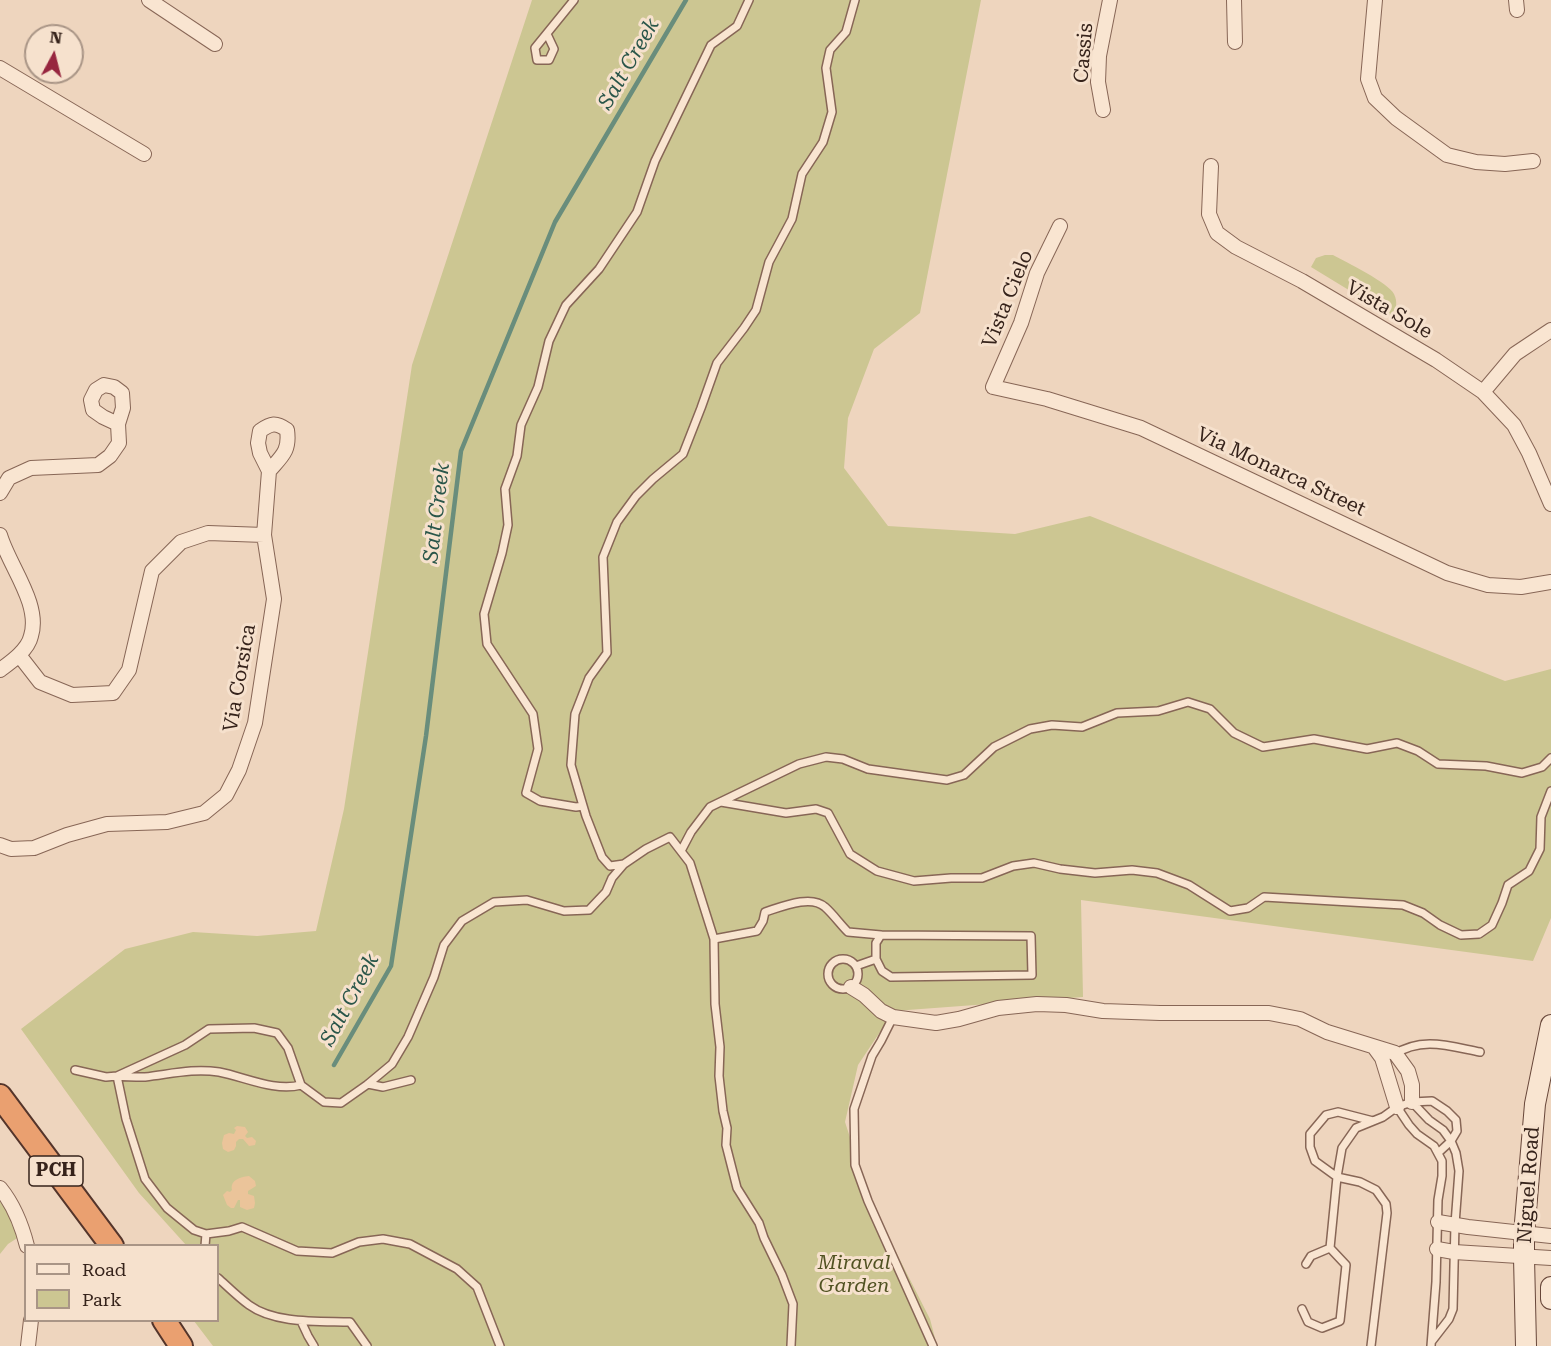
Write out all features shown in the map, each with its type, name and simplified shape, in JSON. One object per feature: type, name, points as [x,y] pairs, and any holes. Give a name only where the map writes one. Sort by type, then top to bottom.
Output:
[{"type":"highway","name":"PCH","points":[[0,1096],[111,1244]]},
{"type":"highway","points":[[165,1322],[181,1346]]},
{"type":"main road","name":"Niguel Road","points":[[1526,1346],[1524,1234],[1535,1104],[1551,1025]]},
{"type":"main road","points":[[1551,1287],[1551,1299]]},
{"type":"street","points":[[149,0],[215,44]]},
{"type":"street","name":"Cassis","points":[[1103,110],[1098,82],[1099,56],[1110,0]]},
{"type":"street","points":[[1234,0],[1235,42]]},
{"type":"street","points":[[1375,0],[1368,79],[1375,98],[1396,118],[1447,154],[1476,162],[1505,164],[1533,161]]},
{"type":"street","points":[[0,68],[144,154]]},
{"type":"street","name":"Vista Sole","points":[[1210,166],[1209,214],[1217,233],[1236,247],[1302,281],[1436,360],[1483,392],[1514,425],[1551,504]]},
{"type":"street","name":"Vista Cielo","points":[[993,387],[1021,324],[1037,273],[1060,226]]},
{"type":"street","points":[[1483,392],[1515,354],[1551,330]]},
{"type":"street","name":"Via Monarca Street","points":[[993,387],[1047,399],[1141,428],[1447,573],[1488,585],[1521,587],[1551,582]]},
{"type":"street","points":[[0,493],[9,478],[31,468],[98,465],[110,456],[119,443],[118,424]]},
{"type":"street","name":"Via Corsica","points":[[0,845],[11,849],[34,848],[67,835],[107,824],[167,822],[204,813],[226,795],[239,770],[255,723],[274,599],[264,535],[269,471]]},
{"type":"street","points":[[19,655],[40,682],[72,695],[112,693],[129,670],[152,572],[181,542],[208,533],[264,535]]},
{"type":"street","points":[[0,535],[29,602],[33,619],[31,637],[19,655],[0,670]]},
{"type":"street","points":[[851,987],[864,995],[881,1011],[893,1017],[936,1023],[998,1008],[1037,1004],[1149,1013],[1269,1013],[1300,1019],[1327,1032],[1395,1053],[1408,1071],[1413,1085],[1412,1102]]},
{"type":"street","points":[[1374,1047],[1382,1058],[1397,1107]]},
{"type":"street","points":[[0,1188],[6,1195],[24,1232],[27,1244]]},
{"type":"street","points":[[1438,1222],[1551,1236]]},
{"type":"street","points":[[1437,1249],[1551,1258]]},
{"type":"street","points":[[28,1346],[31,1322]]},
{"type":"lane","points":[[547,34],[574,0]]},
{"type":"lane","points":[[583,806],[576,807],[540,801],[526,793],[538,749],[533,714],[487,644],[484,614],[508,525],[505,489],[517,456],[521,425],[538,387],[549,341],[566,305],[599,268],[636,212],[655,161],[711,45],[737,26],[749,0]]},
{"type":"lane","points":[[624,864],[610,866],[602,856],[586,816],[571,765],[574,714],[589,678],[607,653],[603,557],[617,522],[636,496],[653,478],[683,454],[717,363],[756,310],[770,262],[792,219],[802,174],[823,142],[832,112],[826,68],[830,50],[846,32],[855,0]]},
{"type":"lane","points":[[681,851],[691,832],[710,807],[799,764],[826,757],[843,759],[868,768],[947,780],[964,775],[994,747],[1030,729],[1052,725],[1082,727],[1117,713],[1158,711],[1188,702],[1210,710],[1234,733],[1263,747],[1314,739],[1367,748],[1397,743],[1418,751],[1438,764],[1486,766],[1522,773],[1542,767],[1551,758]]},
{"type":"lane","points":[[722,802],[786,813],[816,809],[828,813],[850,854],[877,871],[914,881],[982,878],[1013,866],[1034,863],[1095,873],[1132,870],[1157,873],[1189,885],[1230,911],[1248,908],[1264,897],[1403,905],[1423,913],[1440,925],[1461,935],[1479,934],[1492,925],[1508,885],[1529,871],[1540,849],[1541,817],[1551,791]]},
{"type":"lane","points":[[117,1076],[185,1045],[209,1029],[254,1029],[277,1032],[288,1048],[301,1085],[324,1102],[341,1103],[392,1064],[408,1037],[434,977],[444,945],[462,921],[494,902],[528,900],[564,911],[589,910],[606,892],[612,878],[624,864],[670,837],[690,863],[714,939],[715,1004],[720,1047],[718,1076],[727,1128],[726,1145],[737,1188],[759,1223],[793,1304],[791,1346]]},
{"type":"lane","points":[[714,939],[757,931],[765,912],[799,902],[816,902],[825,906],[848,932],[881,935],[1031,936],[1032,975],[891,977],[882,971],[876,959],[876,943],[881,935]]},
{"type":"lane","points":[[840,958],[856,966],[858,978],[851,987],[839,989],[833,987],[829,982],[827,970],[840,958]]},
{"type":"lane","points":[[856,966],[876,959]]},
{"type":"lane","points":[[893,1017],[872,1056],[854,1110],[855,1165],[868,1201],[933,1346]]},
{"type":"lane","points":[[1383,1062],[1395,1053],[1415,1044],[1431,1043],[1480,1052]]},
{"type":"lane","points":[[75,1070],[106,1077],[144,1077],[190,1070],[219,1072],[260,1083],[292,1088],[301,1085]]},
{"type":"lane","points":[[117,1076],[126,1119],[145,1179],[167,1208],[194,1230],[207,1234],[242,1227],[297,1251],[332,1253],[359,1242],[384,1239],[410,1244],[457,1269],[477,1287],[500,1346]]},
{"type":"lane","points":[[368,1084],[383,1087],[411,1080]]},
{"type":"lane","points":[[1302,1309],[1308,1322],[1322,1328],[1340,1321],[1346,1265],[1330,1248],[1342,1148],[1356,1128],[1383,1117],[1397,1107],[1412,1102],[1432,1101],[1456,1120],[1456,1131],[1451,1141],[1438,1153]]},
{"type":"lane","points":[[1412,1102],[1429,1120],[1443,1130],[1451,1141],[1459,1171],[1453,1309],[1449,1319],[1431,1343]]},
{"type":"lane","points":[[1397,1107],[1417,1134],[1434,1146],[1442,1161],[1431,1343]]},
{"type":"lane","points":[[1371,1346],[1387,1213],[1386,1204],[1376,1190],[1360,1182],[1337,1177],[1315,1161],[1310,1147],[1310,1134],[1326,1114],[1338,1112],[1373,1121]]},
{"type":"lane","points":[[205,1244],[207,1234]]},
{"type":"lane","points":[[1306,1264],[1311,1256],[1330,1248]]},
{"type":"lane","points":[[219,1279],[251,1306],[266,1314],[301,1321],[350,1322],[367,1346]]},
{"type":"lane","points":[[301,1321],[314,1346]]},
{"type":"green space","name":"Miraval Garden","points":[[532,0],[981,0],[920,313],[874,349],[848,418],[844,468],[888,526],[1015,534],[1090,516],[1505,681],[1551,669],[1551,918],[1533,961],[1081,900],[1083,997],[894,1011],[858,1065],[845,1122],[872,1205],[930,1319],[937,1346],[213,1346],[195,1322],[219,1322],[219,1244],[185,1244],[139,1193],[21,1029],[125,949],[193,932],[257,936],[316,931],[344,809],[412,365]]},
{"type":"green space","points":[[1333,255],[1347,262],[1390,289],[1396,303],[1393,317],[1311,267],[1316,258]]},
{"type":"green space","points":[[0,1201],[25,1233],[8,1244],[0,1254]]},
{"type":"sand","points":[[245,1127],[248,1132],[245,1136],[252,1137],[256,1141],[255,1145],[249,1146],[243,1139],[239,1139],[234,1150],[228,1152],[223,1149],[224,1135],[234,1134],[236,1130],[234,1128]]},
{"type":"sand","points":[[249,1176],[255,1181],[256,1186],[248,1191],[248,1194],[254,1196],[254,1208],[247,1210],[240,1207],[240,1200],[238,1200],[234,1208],[231,1208],[227,1205],[223,1195],[232,1190],[236,1180]]},
{"type":"waterway","name":"Salt Creek","points":[[334,1065],[391,966],[426,736],[461,451],[555,222],[686,0]]}]
